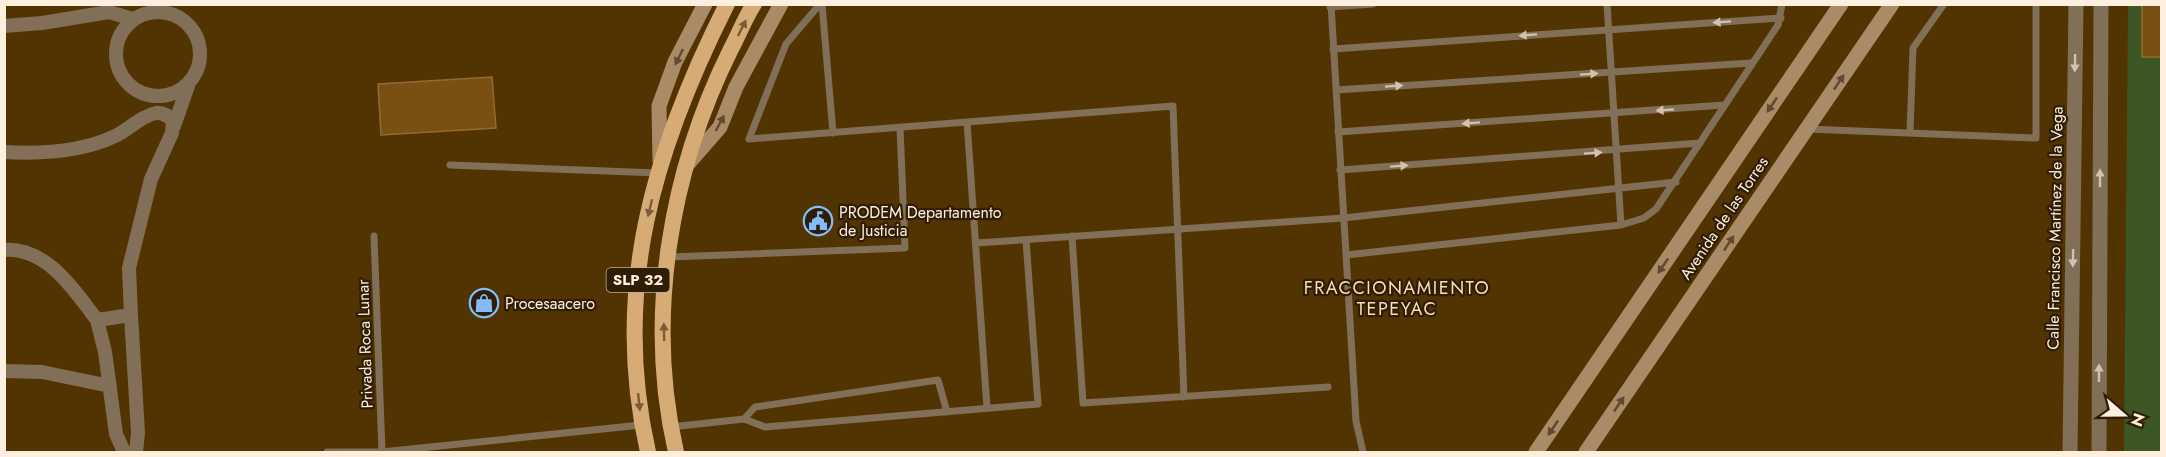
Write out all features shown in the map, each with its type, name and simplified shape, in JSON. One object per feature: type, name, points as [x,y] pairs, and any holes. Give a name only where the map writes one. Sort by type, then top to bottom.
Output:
[{"type":"highway","name":"SLP 32","points":[[648,453],[642,425],[635,319],[640,251],[659,167],[677,112],[694,70],[727,4]]},
{"type":"highway","name":"SLP 32","points":[[676,453],[670,427],[664,327],[667,257],[684,168],[700,120],[716,79],[754,4]]},
{"type":"main road","points":[[659,167],[658,106],[675,62],[705,4]]},
{"type":"main road","points":[[684,168],[720,127],[736,87],[782,4]]},
{"type":"main road","name":"Avenida de las Torres","points":[[1536,453],[1840,4]]},
{"type":"main road","name":"Avenida de las Torres","points":[[1586,453],[1892,4]]},
{"type":"street","name":"Calle Francisco Martínez de la Vega","points":[[2070,453],[2076,4]]},
{"type":"street","points":[[2099,453],[2101,4]]},
{"type":"street","points":[[136,453],[138,433],[129,268],[151,179],[174,126],[181,100],[200,64],[200,43],[190,25],[173,13],[153,11],[133,20],[120,35],[116,55],[121,75],[148,102],[150,109],[146,117]]},
{"type":"street","points":[[4,26],[109,12],[133,20]]},
{"type":"street","points":[[135,90],[154,96],[165,96],[175,94],[190,82]]},
{"type":"street","points":[[4,152],[29,153],[85,146],[115,136],[155,113],[167,115],[173,120],[174,126]]},
{"type":"street","points":[[4,250],[34,255],[74,290],[97,320],[110,386],[116,434],[124,453]]},
{"type":"street","points":[[97,320],[131,315]]},
{"type":"street","points":[[4,371],[42,372],[110,386]]},
{"type":"lane","points":[[821,4],[833,133]]},
{"type":"lane","points":[[821,4],[786,44],[749,139],[1173,106],[1184,396]]},
{"type":"lane","points":[[1363,453],[1356,421],[1331,6],[1373,4]]},
{"type":"lane","points":[[1607,4],[1621,225]]},
{"type":"lane","points":[[1346,255],[1621,225],[1644,218],[1656,208],[1676,182],[1781,18],[1782,4]]},
{"type":"lane","points":[[1910,133],[1914,48],[1944,4]]},
{"type":"lane","points":[[1807,129],[2036,138],[2036,4]]},
{"type":"lane","points":[[1333,49],[1781,18]]},
{"type":"lane","points":[[1336,90],[1751,63]]},
{"type":"lane","points":[[1338,132],[1724,105]]},
{"type":"lane","points":[[968,122],[987,408]]},
{"type":"lane","points":[[667,257],[905,248],[900,128]]},
{"type":"lane","points":[[1340,170],[1700,143]]},
{"type":"lane","points":[[450,165],[659,167]]},
{"type":"lane","points":[[976,243],[1343,218],[1676,182]]},
{"type":"lane","name":"Privada Roca Lunar","points":[[374,236],[382,452]]},
{"type":"lane","points":[[1072,237],[1083,404],[1328,387]]},
{"type":"lane","points":[[670,427],[744,419],[765,427],[1038,404],[1026,240]]},
{"type":"lane","points":[[744,419],[755,407],[938,380],[947,412]]},
{"type":"lane","points":[[327,453],[382,452],[642,425]]},
{"type":"green space","points":[[2128,5],[2161,5],[2161,452],[2124,452]]},
{"type":"building","points":[[2142,4],[2162,4],[2162,57],[2142,57]]},
{"type":"building","points":[[492,77],[496,128],[381,135],[378,84]]},
{"type":"place","name":"PRODEM Departamento de Justicia","points":[[818,221]]},
{"type":"place","name":"Procesaacero","points":[[484,303]]},
{"type":"district","name":"FRACCIONAMIENTO TEPEYAC","points":[[1397,298]]}]
